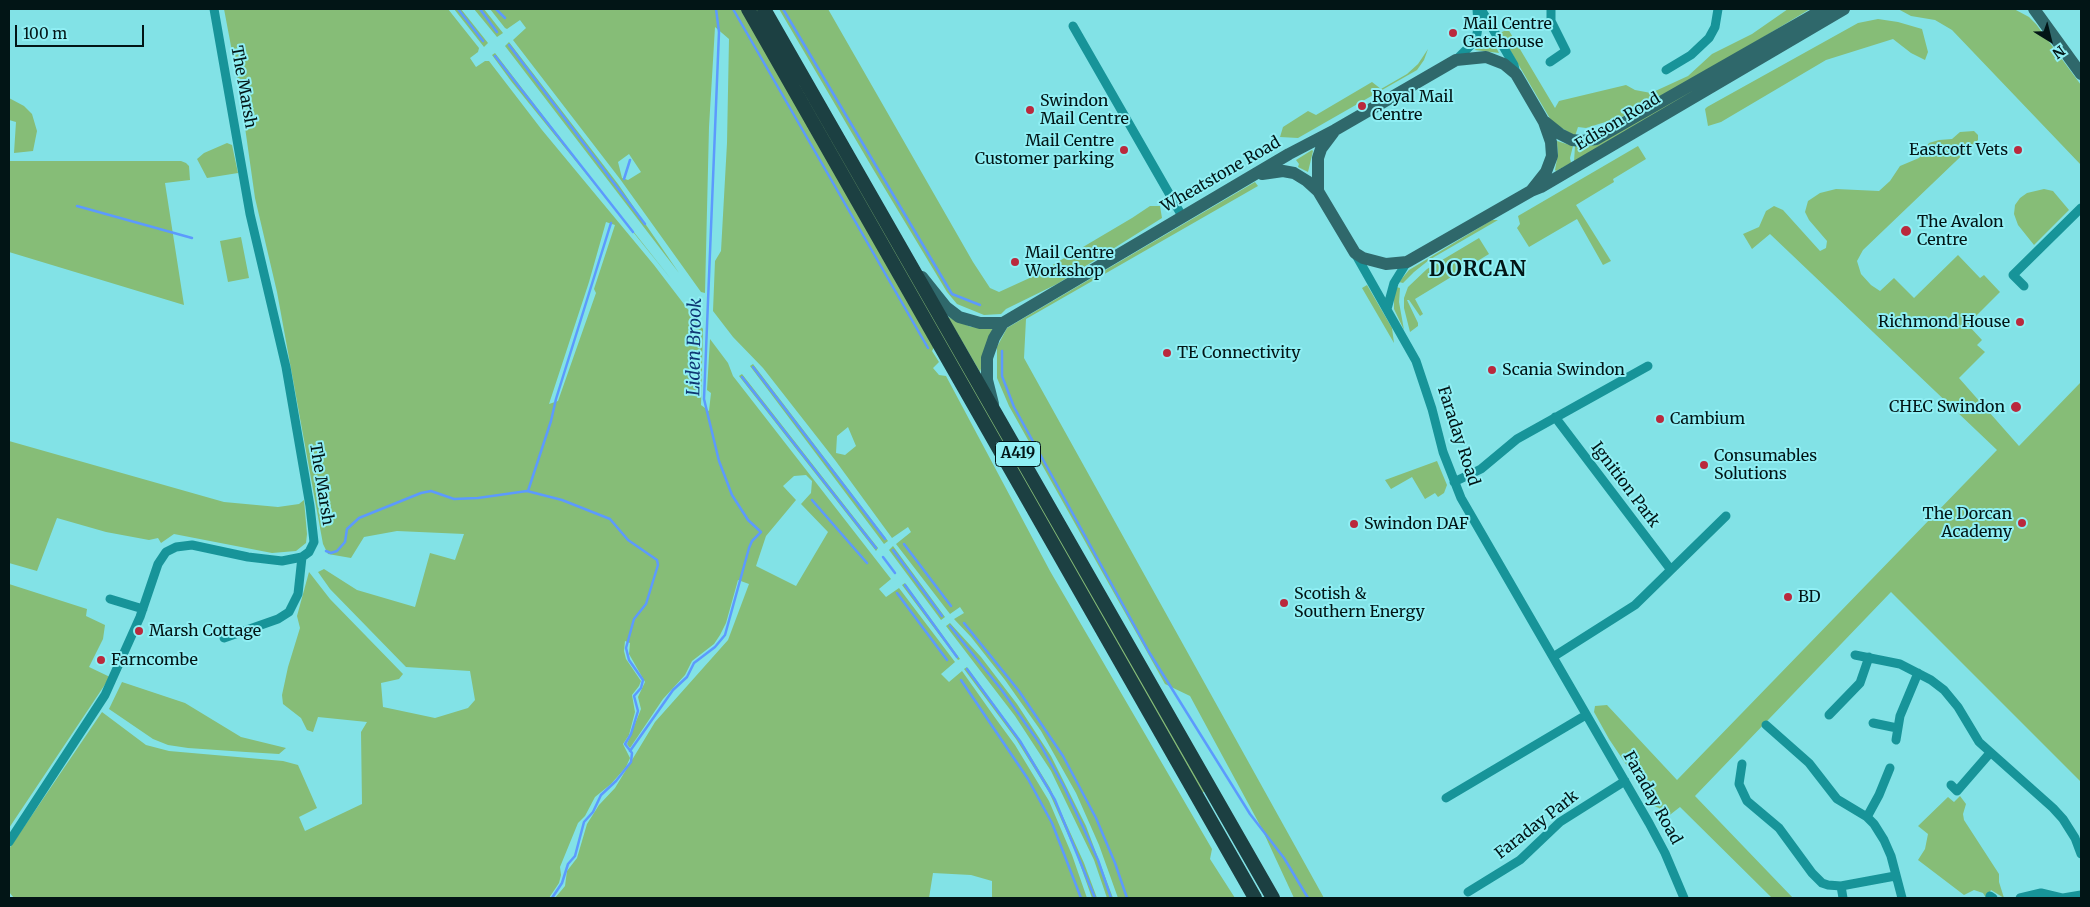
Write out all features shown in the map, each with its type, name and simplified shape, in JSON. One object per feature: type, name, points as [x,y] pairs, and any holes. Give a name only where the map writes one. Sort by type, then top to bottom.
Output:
[{"type":"highway","name":"A419","points":[[748,9],[1255,898]]},
{"type":"highway","name":"A419","points":[[764,9],[1273,898]]},
{"type":"main road","name":"Edison Road","points":[[1544,122],[1572,140],[1596,139],[1824,9]]},
{"type":"main road","name":"Edison Road","points":[[1356,253],[1363,258],[1379,263],[1408,262],[1541,187],[1844,9]]},
{"type":"main road","points":[[2024,9],[2036,12],[2081,74]]},
{"type":"main road","name":"Wheatstone Road","points":[[1003,323],[1182,216],[1456,60],[1476,57],[1492,58],[1504,64],[1516,74]]},
{"type":"main road","points":[[1516,74],[1544,122],[1551,142],[1552,156],[1546,172],[1531,191]]},
{"type":"main road","points":[[1318,191],[1318,158],[1324,143],[1336,130]]},
{"type":"main road","name":"Faraday Road","points":[[1250,177],[1270,172],[1289,172],[1300,176],[1318,191],[1356,253]]},
{"type":"main road","points":[[904,253],[946,308],[953,313],[975,322],[1003,323],[992,343],[987,362],[987,380],[995,414]]},
{"type":"street","name":"The Marsh","points":[[214,9],[250,214],[286,367],[310,506],[314,542],[309,552],[302,557]]},
{"type":"street","name":"Wheatstone Road","points":[[1456,60],[1474,40],[1478,26],[1477,9]]},
{"type":"street","points":[[1481,9],[1514,65],[1516,74]]},
{"type":"street","points":[[1550,62],[1566,52],[1551,21],[1551,9]]},
{"type":"street","points":[[1666,70],[1691,55],[1709,38],[1715,27],[1718,9]]},
{"type":"street","points":[[1073,26],[1182,216]]},
{"type":"street","points":[[2024,286],[2013,275],[2081,208]]},
{"type":"street","name":"Faraday Road","points":[[1356,253],[1418,366],[1454,482],[1468,513],[1656,836],[1684,898]]},
{"type":"street","name":"Edison Road","points":[[1387,309],[1394,283],[1408,262]]},
{"type":"street","points":[[1454,482],[1481,469],[1517,439],[1648,366]]},
{"type":"street","name":"Ignition Park","points":[[1555,417],[1671,570]]},
{"type":"street","points":[[1552,657],[1629,610],[1726,516]]},
{"type":"street","points":[[9,842],[105,695],[143,609],[158,564],[166,552],[176,547],[192,545],[248,557],[282,561],[302,557],[298,594],[289,612],[278,619],[224,638]]},
{"type":"street","points":[[110,599],[143,609]]},
{"type":"street","points":[[1855,655],[1900,664],[1918,672],[1949,694],[1979,742],[2054,808],[2072,832],[2081,854]]},
{"type":"street","points":[[1829,715],[1860,683],[1869,657]]},
{"type":"street","points":[[1896,740],[1897,728],[1904,706],[1918,672]]},
{"type":"street","points":[[1446,798],[1586,715]]},
{"type":"street","points":[[1872,723],[1897,728]]},
{"type":"street","points":[[1766,725],[1809,763],[1837,799],[1867,817],[1874,824],[1891,856],[1902,898]]},
{"type":"street","points":[[1951,785],[1957,790],[1990,753]]},
{"type":"street","points":[[1742,764],[1735,774],[1747,801],[1779,828],[1817,879],[1828,885],[1841,886],[1895,876]]},
{"type":"street","points":[[1867,817],[1888,773],[1897,781]]},
{"type":"street","name":"Faraday Park","points":[[1468,892],[1520,860],[1560,822],[1624,781]]},
{"type":"street","points":[[1841,886],[1843,898]]},
{"type":"street","points":[[2020,898],[2041,893],[2063,898],[2081,895]]},
{"type":"green space","points":[[224,9],[448,9],[479,48],[478,52],[470,58],[476,67],[485,61],[489,61],[542,130],[654,265],[703,329],[701,405],[709,411],[711,393],[707,390],[710,339],[728,363],[733,376],[891,579],[879,589],[886,597],[899,588],[955,662],[941,674],[949,682],[962,671],[1015,745],[1049,801],[1072,855],[1087,898],[992,898],[992,881],[971,875],[933,873],[929,898],[555,898],[565,886],[567,871],[577,858],[587,824],[599,805],[615,788],[655,722],[728,640],[749,584],[738,580],[726,623],[720,635],[714,644],[692,661],[685,675],[663,699],[630,748],[627,744],[641,709],[638,697],[645,682],[629,654],[630,643],[625,641],[624,651],[626,659],[641,681],[632,695],[635,712],[629,735],[623,744],[630,758],[626,767],[611,784],[595,797],[585,816],[578,823],[560,867],[559,883],[549,898],[14,898],[9,892],[9,849],[102,712],[146,745],[169,751],[283,761],[298,765],[317,808],[299,817],[305,831],[362,804],[361,732],[367,722],[318,717],[313,732],[307,730],[301,718],[283,704],[282,695],[288,667],[300,628],[297,616],[309,572],[330,599],[403,674],[399,679],[381,683],[383,707],[435,718],[468,708],[475,700],[470,671],[406,667],[330,589],[318,572],[324,569],[357,590],[415,607],[430,553],[455,560],[464,534],[397,531],[364,537],[351,558],[328,554],[323,544],[277,292],[255,198],[241,99]],"holes":[[[606,222],[615,225],[594,289],[596,293],[558,401],[549,404],[589,282]],[[806,475],[812,481],[811,493],[801,504],[828,532],[796,586],[756,566],[766,536],[796,500],[783,486],[794,476]]]},
{"type":"green space","points":[[454,9],[461,9],[488,43],[484,47]]},
{"type":"green space","points":[[474,9],[484,9],[503,33],[497,37]]},
{"type":"green space","points":[[490,9],[742,9],[935,345],[932,351],[939,362],[933,368],[939,375],[946,376],[1050,571],[1212,849],[1210,859],[1235,898],[1118,898],[1099,845],[1076,793],[1041,731],[1005,680],[954,619],[964,613],[960,607],[950,614],[896,544],[911,532],[908,527],[892,538],[835,460],[763,368],[733,337],[713,311],[715,261],[721,251],[727,143],[729,39],[715,27],[709,127],[705,293],[701,292],[620,179],[513,40],[526,28],[520,20],[507,29]],"holes":[[[629,154],[641,172],[628,180],[622,178],[618,162]],[[848,427],[856,446],[845,455],[836,453],[837,436]]]},
{"type":"green space","points":[[753,9],[759,9],[1205,791],[1202,793]]},
{"type":"green space","points":[[779,9],[828,9],[973,262],[990,288],[999,292],[1034,276],[1150,206],[1160,206],[1162,218],[1057,284],[1006,309],[1001,314],[984,315],[957,304],[947,292]]},
{"type":"green space","points":[[1788,9],[1810,9],[1684,85],[1628,115],[1586,128],[1578,127],[1575,136],[1552,122],[1500,33],[1508,29],[1555,108],[1559,101],[1626,85],[1635,90],[1651,93],[1688,76],[1712,54],[1752,34]]},
{"type":"green space","points":[[1833,9],[1574,162],[1575,146]]},
{"type":"green space","points":[[1898,9],[2014,9],[2029,17],[2081,85],[2081,165],[1952,30],[1935,20],[1911,16]]},
{"type":"green space","points":[[1878,19],[1898,22],[1922,29],[1928,52],[1925,60],[1911,53],[1893,39],[1826,60],[1721,122],[1708,126],[1705,109],[1707,107],[1858,23]]},
{"type":"green space","points":[[1492,39],[1499,53],[1475,50],[1481,41]]},
{"type":"green space","points":[[509,42],[618,184],[679,273],[505,46]]},
{"type":"green space","points":[[1428,49],[1424,60],[1417,70],[1298,138],[1280,137],[1283,127],[1308,111],[1316,115],[1372,82],[1381,89],[1407,74],[1418,64]]},
{"type":"green space","points":[[495,53],[671,279],[511,81],[492,55]]},
{"type":"green space","points":[[9,98],[24,106],[32,114],[37,131],[33,151],[14,153],[16,122],[9,120]]},
{"type":"green space","points":[[1974,131],[1978,135],[1978,140],[1863,250],[1857,261],[1861,274],[1871,285],[1880,291],[1894,278],[1914,298],[1958,255],[1980,278],[1984,275],[2000,292],[1975,317],[1977,319],[1969,326],[1982,340],[1977,345],[1985,352],[1959,378],[2019,446],[2081,382],[2081,782],[1891,592],[1695,796],[1793,898],[1772,898],[1680,807],[1662,821],[1659,808],[1654,806],[1609,739],[1594,712],[1595,706],[1607,705],[1677,780],[1997,450],[1770,234],[1752,249],[1743,234],[1759,227],[1766,211],[1774,206],[1783,210],[1820,251],[1826,248],[1827,241],[1809,220],[1805,212],[1808,201],[1820,193],[1836,189],[1879,191],[1890,181],[1900,166],[1919,158],[1929,143],[1952,139],[1960,132]]},
{"type":"green space","points":[[1557,141],[1573,146],[1570,158],[1571,163],[1556,171],[1558,154]]},
{"type":"green space","points":[[227,143],[232,145],[238,173],[207,178],[197,159],[204,153]]},
{"type":"green space","points":[[1638,146],[1646,159],[1613,179],[1614,182],[1576,205],[1611,261],[1603,265],[1577,219],[1529,247],[1517,228],[1520,224],[1518,216]]},
{"type":"green space","points":[[1312,150],[1308,172],[1298,167],[1299,164],[1296,160]]},
{"type":"green space","points":[[9,161],[181,161],[186,163],[189,166],[190,180],[165,183],[184,305],[9,252]]},
{"type":"green space","points":[[1255,182],[1258,186],[1026,319],[1024,358],[1324,898],[1294,898],[1261,827],[1190,696],[1165,684],[1009,406],[997,378],[997,347],[1007,328]]},
{"type":"green space","points":[[2044,189],[2053,191],[2069,210],[2034,245],[2018,225],[2014,214],[2015,205],[2027,193]]},
{"type":"green space","points":[[1492,220],[1498,220],[1429,260],[1403,283],[1399,282],[1409,270]]},
{"type":"green space","points":[[241,237],[249,278],[228,282],[220,241]]},
{"type":"green space","points":[[1479,238],[1489,254],[1415,299],[1423,314],[1420,316],[1409,300],[1407,300],[1418,323],[1418,326],[1410,332],[1404,308],[1404,298],[1408,287],[1427,269]]},
{"type":"green space","points":[[1367,285],[1392,328],[1394,343],[1362,288]]},
{"type":"green space","points":[[1396,287],[1400,288],[1399,302],[1404,330],[1394,309]]},
{"type":"green space","points":[[948,317],[971,327],[993,328],[980,372]]},
{"type":"green space","points":[[753,364],[888,541],[884,544],[750,366]]},
{"type":"green space","points":[[742,374],[878,548],[876,551],[739,376]]},
{"type":"green space","points":[[9,441],[224,502],[278,507],[299,504],[304,500],[306,543],[296,551],[272,553],[174,534],[161,543],[158,538],[149,540],[106,532],[57,518],[37,571],[9,563]]},
{"type":"green space","points":[[1437,461],[1447,485],[1444,493],[1438,497],[1435,493],[1425,499],[1412,477],[1391,489],[1385,480]]},
{"type":"green space","points":[[893,546],[945,617],[941,620],[889,550]]},
{"type":"green space","points":[[905,583],[960,659],[958,660],[902,585]]},
{"type":"green space","points":[[9,584],[87,609],[86,616],[105,625],[103,639],[89,667],[110,677],[9,828]]},
{"type":"green space","points":[[950,623],[981,657],[1017,704],[1051,756],[1086,826],[1113,898],[1107,898],[1094,860],[1051,771],[1015,716],[946,626]]},
{"type":"green space","points":[[967,667],[1021,741],[1050,788],[1084,863],[1097,898],[1092,898],[1076,853],[1049,792],[1016,739],[964,669]]},
{"type":"green space","points":[[122,682],[185,703],[241,737],[286,748],[279,754],[246,752],[188,748],[168,745],[153,739],[109,709]]},
{"type":"green space","points":[[1960,796],[1966,804],[1963,814],[1964,820],[1999,874],[1999,882],[2004,898],[1991,890],[1986,898],[1983,893],[1974,890],[1964,895],[1918,860],[1925,849],[1928,834],[1918,826],[1948,797],[1954,802]]},
{"type":"waterway","points":[[458,9],[483,41]]},
{"type":"waterway","points":[[480,9],[497,32]]},
{"type":"waterway","points":[[496,9],[505,18]]},
{"type":"waterway","name":"Liden Brook","points":[[630,751],[673,690],[687,677],[694,663],[715,647],[725,635],[749,548],[752,541],[761,532],[748,520],[732,495],[719,461],[704,399],[719,32],[716,9]]},
{"type":"waterway","points":[[733,9],[928,348]]},
{"type":"waterway","points":[[783,9],[952,294],[980,305]]},
{"type":"waterway","points":[[509,45],[645,224]]},
{"type":"waterway","points":[[495,56],[633,232]]},
{"type":"waterway","points":[[624,179],[630,160]]},
{"type":"waterway","points":[[77,206],[192,238]]},
{"type":"waterway","points":[[528,491],[611,223]]},
{"type":"waterway","points":[[1002,351],[1002,376],[1014,407],[1149,652],[1250,814],[1284,858],[1308,898]]},
{"type":"waterway","points":[[753,367],[885,539]]},
{"type":"waterway","points":[[742,377],[876,548]]},
{"type":"waterway","name":"Liden Brook","points":[[326,551],[331,553],[337,551],[345,542],[347,529],[359,518],[421,493],[431,491],[454,499],[478,498],[527,491],[562,500],[610,519],[628,540],[657,560],[658,565],[646,604],[634,619],[626,648],[629,660],[643,680],[641,688],[634,696],[638,711],[631,734],[625,744],[632,753],[631,762],[616,781],[601,795],[593,812],[584,822],[575,856],[568,864],[562,883],[552,898]]},
{"type":"waterway","points":[[812,500],[867,563]]},
{"type":"waterway","points":[[904,544],[951,606]]},
{"type":"waterway","points":[[893,550],[942,616]]},
{"type":"waterway","points":[[883,557],[895,573]]},
{"type":"waterway","points":[[905,585],[957,657]]},
{"type":"waterway","points":[[897,593],[947,660]]},
{"type":"waterway","points":[[964,623],[1019,691],[1063,756],[1096,818],[1127,898]]},
{"type":"waterway","points":[[950,626],[1001,689],[1040,744],[1063,785],[1083,827],[1098,860],[1111,898]]},
{"type":"waterway","points":[[967,669],[1020,741],[1055,800],[1095,898]]},
{"type":"waterway","points":[[961,680],[1028,779],[1052,823],[1081,898]]},
{"type":"place","name":"Mail Centre Gatehouse","points":[[1453,33]]},
{"type":"place","name":"Royal Mail Centre","points":[[1362,106]]},
{"type":"place","name":"Swindon Mail Centre","points":[[1030,110]]},
{"type":"place","name":"Mail Centre Customer parking","points":[[1124,150]]},
{"type":"place","name":"Eastcott Vets","points":[[2018,150]]},
{"type":"place","name":"The Avalon Centre","points":[[1906,231]]},
{"type":"place","name":"Mail Centre Workshop","points":[[1015,262]]},
{"type":"place","name":"Richmond House","points":[[2020,322]]},
{"type":"place","name":"TE Connectivity","points":[[1167,353]]},
{"type":"place","name":"Scania Swindon","points":[[1492,370]]},
{"type":"place","name":"CHEC Swindon","points":[[2016,407]]},
{"type":"place","name":"Cambium","points":[[1660,419]]},
{"type":"place","name":"Consumables Solutions","points":[[1704,465]]},
{"type":"place","name":"The Dorcan Academy","points":[[2022,523]]},
{"type":"place","name":"Swindon DAF","points":[[1354,524]]},
{"type":"place","name":"BD","points":[[1788,597]]},
{"type":"place","name":"Scotish & Southern Energy","points":[[1284,603]]},
{"type":"place","name":"Marsh Cottage","points":[[139,631]]},
{"type":"place","name":"Farncombe","points":[[101,660]]},
{"type":"district","name":"DORCAN","points":[[1478,270]]}]
